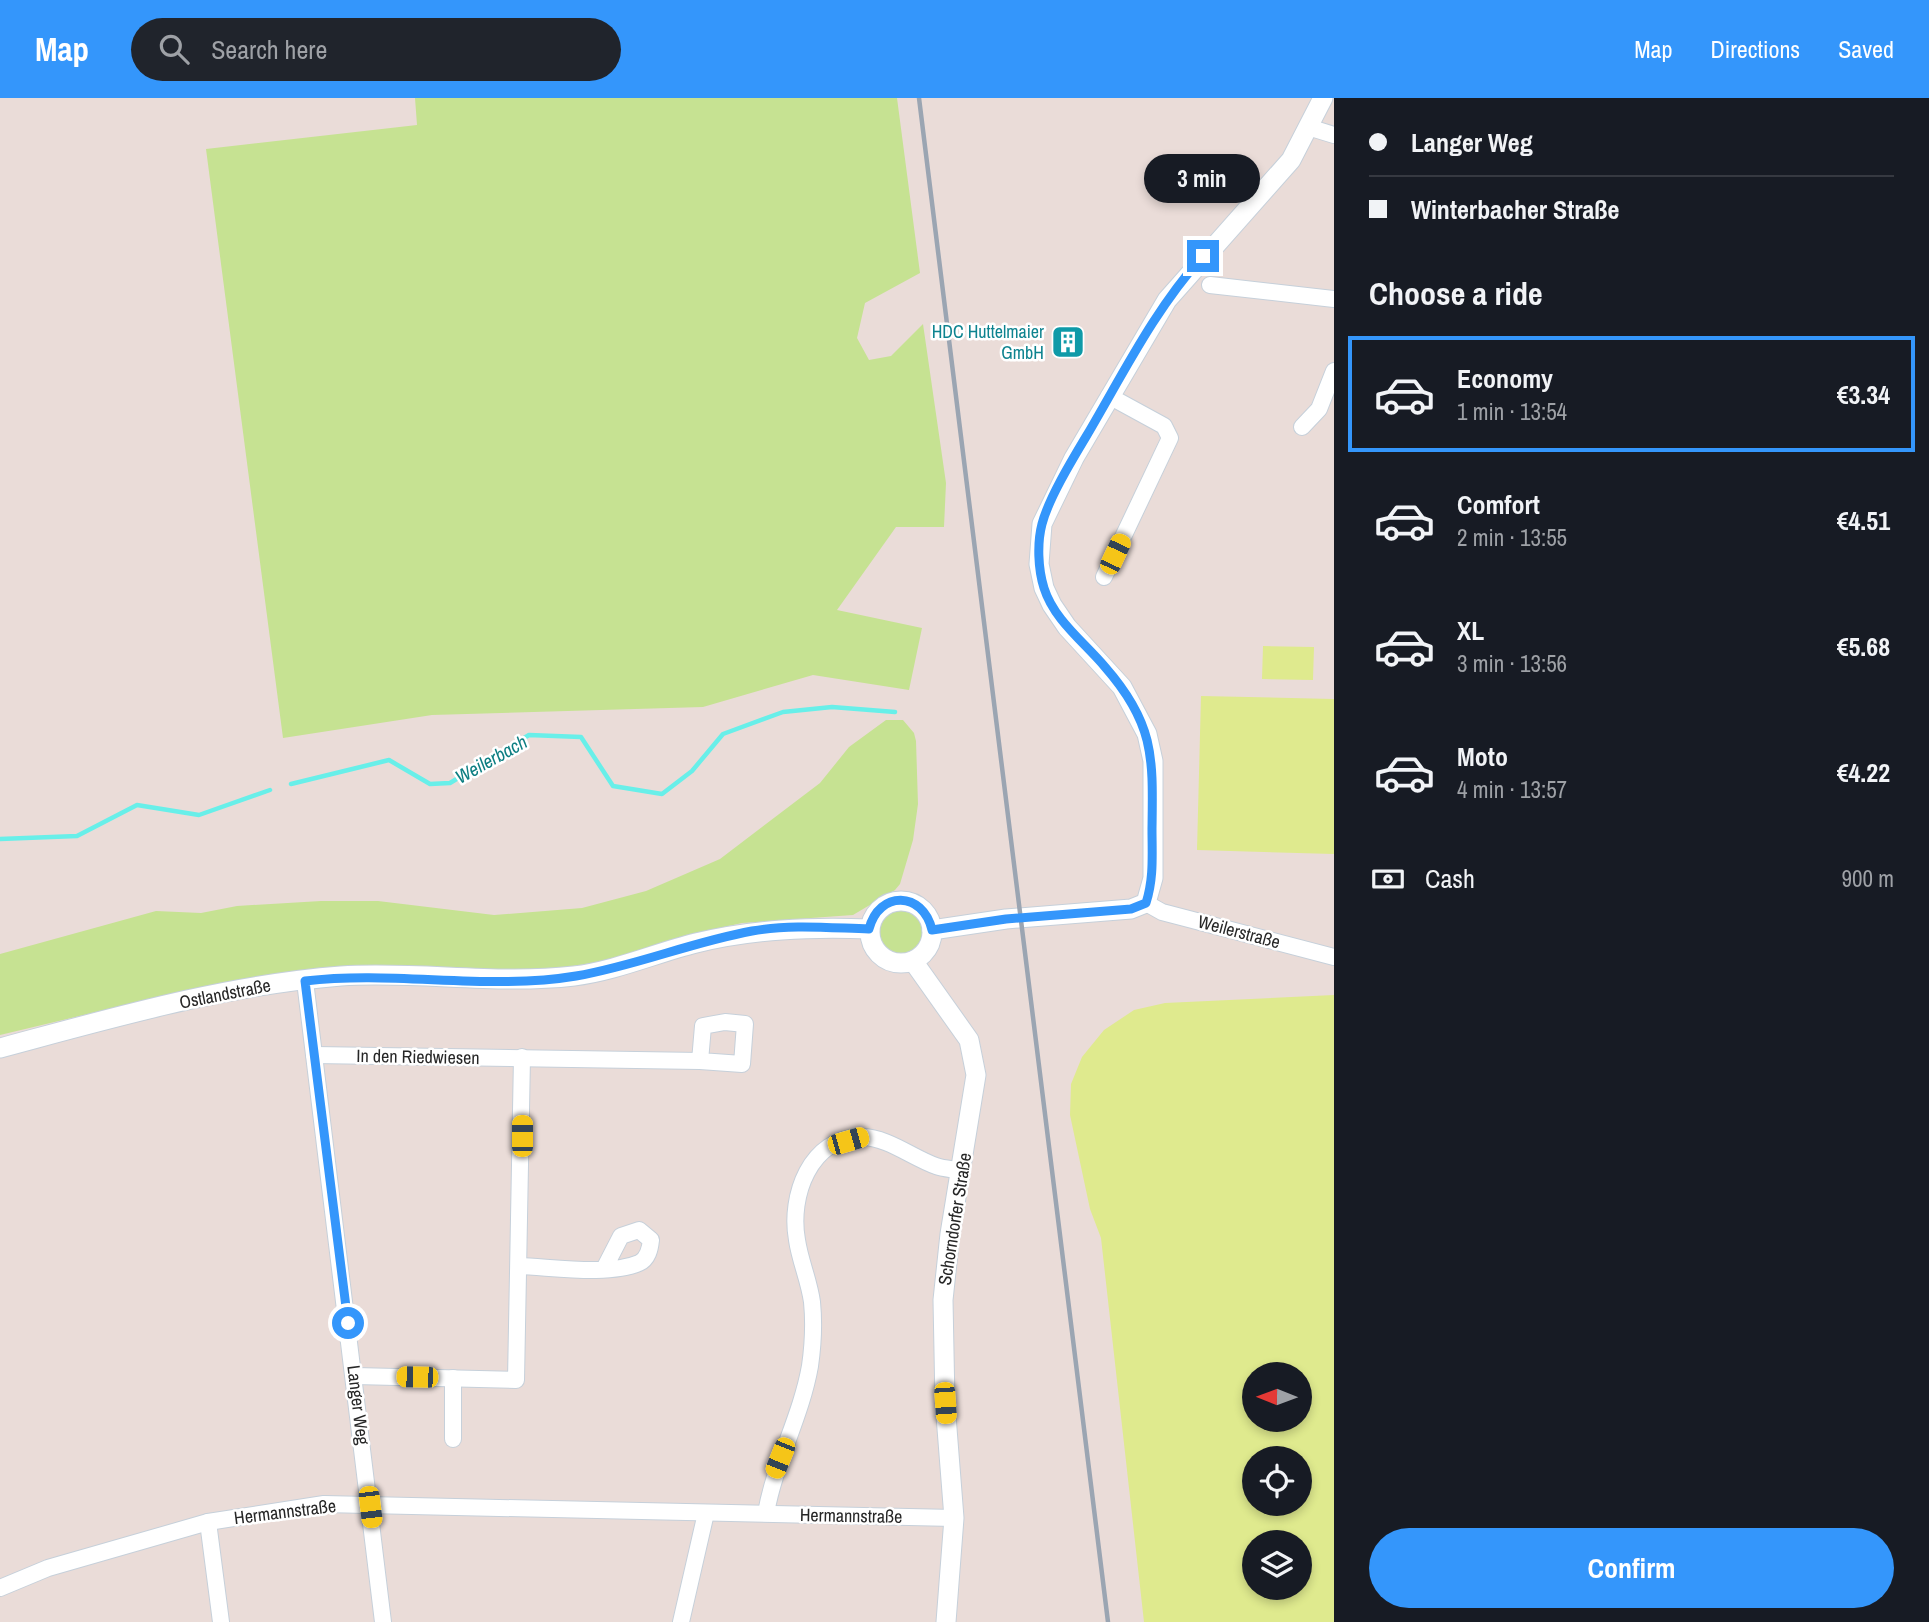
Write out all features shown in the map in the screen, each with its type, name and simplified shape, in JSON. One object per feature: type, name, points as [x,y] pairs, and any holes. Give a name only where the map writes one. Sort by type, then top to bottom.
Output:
[{"type":"street","points":[[932,930],[1069,912],[1131,909],[1146,903],[1153,878],[1153,761],[1147,734],[1122,687],[1067,626],[1052,605],[1044,588],[1039,564],[1042,524],[1074,458],[1167,300],[1292,160],[1323,98]]},
{"type":"street","points":[[1308,127],[1334,135]]},
{"type":"street","points":[[1210,285],[1334,299]]},
{"type":"street","points":[[1302,426],[1319,409],[1334,371]]},
{"type":"street","points":[[1104,577],[1170,438],[1164,426],[1110,396]]},
{"type":"street","points":[[897,900],[917,905],[930,920],[932,930],[928,948],[913,961],[903,964],[882,958],[875,950],[869,929],[878,910],[897,900]]},
{"type":"street","name":"Weilerstraße","points":[[1146,903],[1162,912],[1334,957]]},
{"type":"street","name":"Ostlandstraße","points":[[0,1048],[222,992],[305,981],[386,976],[498,981],[576,976],[755,930],[811,927],[869,929]]},
{"type":"street","name":"Schorndorfer Straße","points":[[913,961],[969,1040],[976,1075],[950,1234],[943,1300],[945,1403],[954,1518],[946,1622]]},
{"type":"street","name":"Langer Weg","points":[[305,981],[383,1622]]},
{"type":"street","name":"In den Riedwiesen","points":[[314,1055],[700,1060]]},
{"type":"street","points":[[355,1376],[516,1380],[522,1058]]},
{"type":"street","points":[[766,1513],[773,1476],[794,1422],[810,1366],[812,1304],[808,1275],[796,1239],[797,1202],[813,1159],[834,1144],[862,1137],[886,1143],[939,1167],[962,1171]]},
{"type":"street","points":[[519,1266],[604,1269]]},
{"type":"street","points":[[453,1378],[453,1439]]},
{"type":"street","name":"Hermannstraße","points":[[0,1588],[48,1568],[208,1522],[324,1504],[954,1518]]},
{"type":"street","points":[[681,1622],[706,1513]]},
{"type":"street","points":[[208,1522],[221,1622]]},
{"type":"green space","points":[[415,98],[897,98],[920,273],[865,303],[857,338],[869,360],[891,356],[923,324],[946,483],[944,527],[896,527],[837,610],[922,628],[909,690],[813,675],[703,707],[432,715],[283,738],[206,149],[417,125]]},
{"type":"green space","points":[[1263,646],[1314,647],[1313,680],[1262,679]]},
{"type":"green space","points":[[1201,696],[1334,699],[1334,854],[1197,850]]},
{"type":"green space","points":[[886,720],[903,720],[914,733],[916,741],[918,804],[913,840],[900,884],[895,890],[853,915],[742,923],[692,934],[605,961],[541,971],[155,998],[0,1035],[0,954],[156,911],[201,913],[237,906],[378,901],[494,915],[582,908],[646,891],[720,859],[820,783],[849,747]]},
{"type":"green space","points":[[900,909],[916,916],[923,932],[916,948],[900,955],[884,948],[877,932],[884,916]]},
{"type":"green space","points":[[1334,995],[1334,1622],[1144,1622],[1101,1238],[1090,1209],[1070,1115],[1071,1084],[1082,1057],[1104,1030],[1134,1010],[1165,1003]]},
{"type":"waterway","name":"Weilerbach","points":[[291,784],[389,760],[430,784],[450,783],[529,735],[581,737],[613,786],[662,794],[692,771],[723,734],[783,712],[832,707],[895,712]]},
{"type":"waterway","points":[[0,839],[77,836],[137,805],[199,815],[270,790]]},
{"type":"railway","points":[[919,98],[1108,1622]]},
{"type":"place","name":"HDC Huttelmaier GmbH","points":[[1068,342]]},
{"type":"route","points":[[348,1323],[305,981],[342,976],[498,981],[576,976],[755,930],[811,927],[869,929],[878,910],[897,900],[908,901],[925,911],[932,930],[1006,919],[1131,909],[1146,903],[1153,882],[1153,761],[1147,734],[1136,707],[1122,687],[1067,626],[1052,605],[1044,588],[1039,564],[1042,524],[1074,458],[1129,361],[1167,300],[1203,256]]}]
